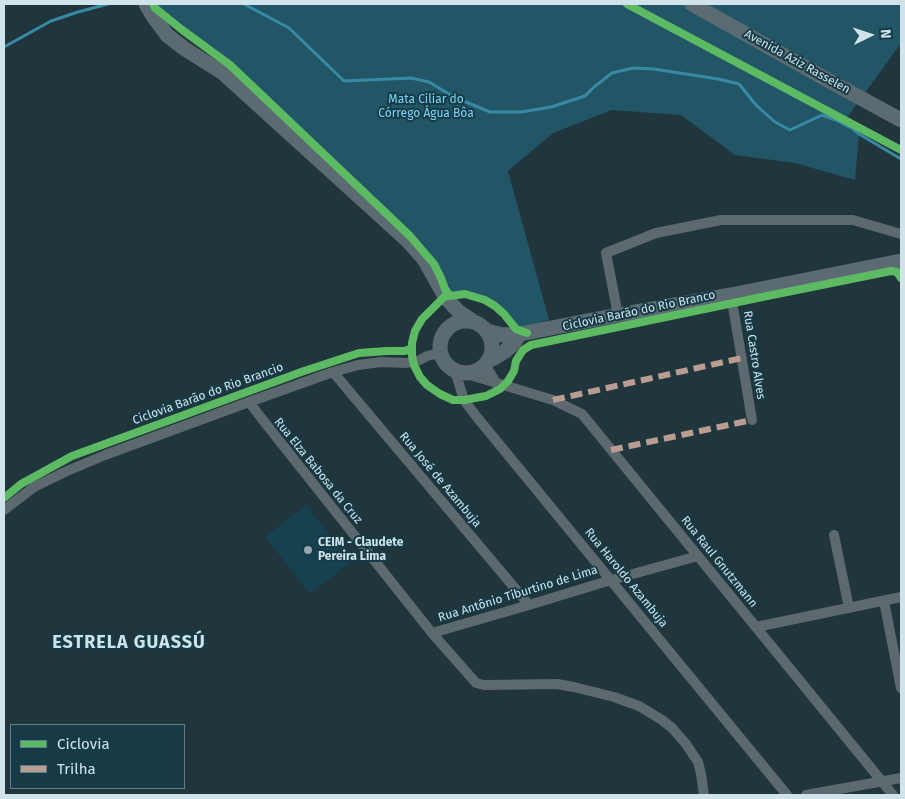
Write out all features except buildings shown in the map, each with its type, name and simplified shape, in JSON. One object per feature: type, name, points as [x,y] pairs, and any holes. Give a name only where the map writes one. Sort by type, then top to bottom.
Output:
[{"type":"street","name":"Avenida Aziz Rasselen","points":[[692,4],[901,120]]},
{"type":"street","points":[[149,10],[168,35],[222,74],[408,241],[424,260],[446,298],[459,312],[483,326],[487,331],[492,345],[492,353],[487,363]]},
{"type":"street","points":[[618,314],[606,253],[656,233],[721,220],[853,220],[901,234]]},
{"type":"street","points":[[487,331],[502,335],[520,334],[901,261]]},
{"type":"street","name":"Rua Castro Alves","points":[[731,294],[752,420]]},
{"type":"street","points":[[445,330],[446,298]]},
{"type":"street","points":[[471,320],[464,320],[451,325],[441,337],[440,353],[446,364],[458,372],[474,372],[504,352],[520,334]]},
{"type":"street","points":[[4,510],[34,487],[67,470],[249,402],[358,365],[381,362],[407,363],[440,353]]},
{"type":"street","points":[[487,363],[497,384]]},
{"type":"street","name":"Rua José de Azambuja","points":[[333,372],[529,605]]},
{"type":"street","name":"Rua Raul Gnutzmann","points":[[458,372],[553,400],[582,414],[893,795]]},
{"type":"street","name":"Rua Haroldo Azambuja","points":[[458,372],[464,400],[787,795]]},
{"type":"street","name":"Rua Elza Babosa da Cruz","points":[[249,402],[432,633],[476,683],[484,685],[557,684],[627,701],[651,712],[672,728],[698,762],[704,795]]},
{"type":"street","points":[[834,535],[849,608]]},
{"type":"street","name":"Rua Antônio Tiburtino de Lima","points":[[432,633],[698,556]]},
{"type":"street","points":[[756,627],[901,597]]},
{"type":"street","points":[[884,601],[901,688]]},
{"type":"street","points":[[806,795],[901,778]]},
{"type":"shaded area","name":"CEIM - Claudete Pereira Lima","points":[[306,505],[351,562],[310,594],[265,537]]},
{"type":"green space","name":"Mata Ciliar do Córrego Água Bôa","points":[[153,4],[901,4],[901,41],[843,123],[859,134],[855,180],[795,163],[735,155],[681,115],[612,110],[553,133],[508,171],[549,320],[516,329],[504,314],[485,300],[465,294],[450,296],[385,212],[230,65],[155,8]]},
{"type":"waterway","points":[[4,47],[51,21],[108,4]]},
{"type":"waterway","points":[[244,4],[289,28],[344,81],[411,78],[429,82],[454,97],[490,112],[521,112],[551,107],[585,96],[612,73],[633,68],[654,69],[739,84],[756,105],[775,122],[790,130],[822,115],[853,129],[901,159]]},
{"type":"marked path","points":[[553,400],[742,358]]},
{"type":"marked path","points":[[611,450],[752,420]]},
{"type":"cycle path","points":[[153,4],[155,8],[181,29],[230,65],[410,236],[434,264],[450,296],[465,294],[485,300],[504,314],[516,329],[527,333]]},
{"type":"cycle path","points":[[627,4],[901,150]]},
{"type":"cycle path","name":"Ciclovia Barão do Rio Branco","points":[[450,296],[445,296],[422,319],[415,331],[412,343],[412,356],[420,377],[427,385],[453,400],[464,400],[486,396],[500,389],[514,371],[516,361],[523,350],[531,345],[891,271],[897,272],[901,278]]},
{"type":"cycle path","name":"Ciclovia Barão do Rio Brancio","points":[[4,498],[21,484],[72,456],[304,371],[359,353],[405,351],[412,348]]},
{"type":"place","name":"CEIM - Claudete Pereira Lima","points":[[308,550]]},
{"type":"district","name":"ESTRELA GUASSÚ","points":[[129,643]]}]
